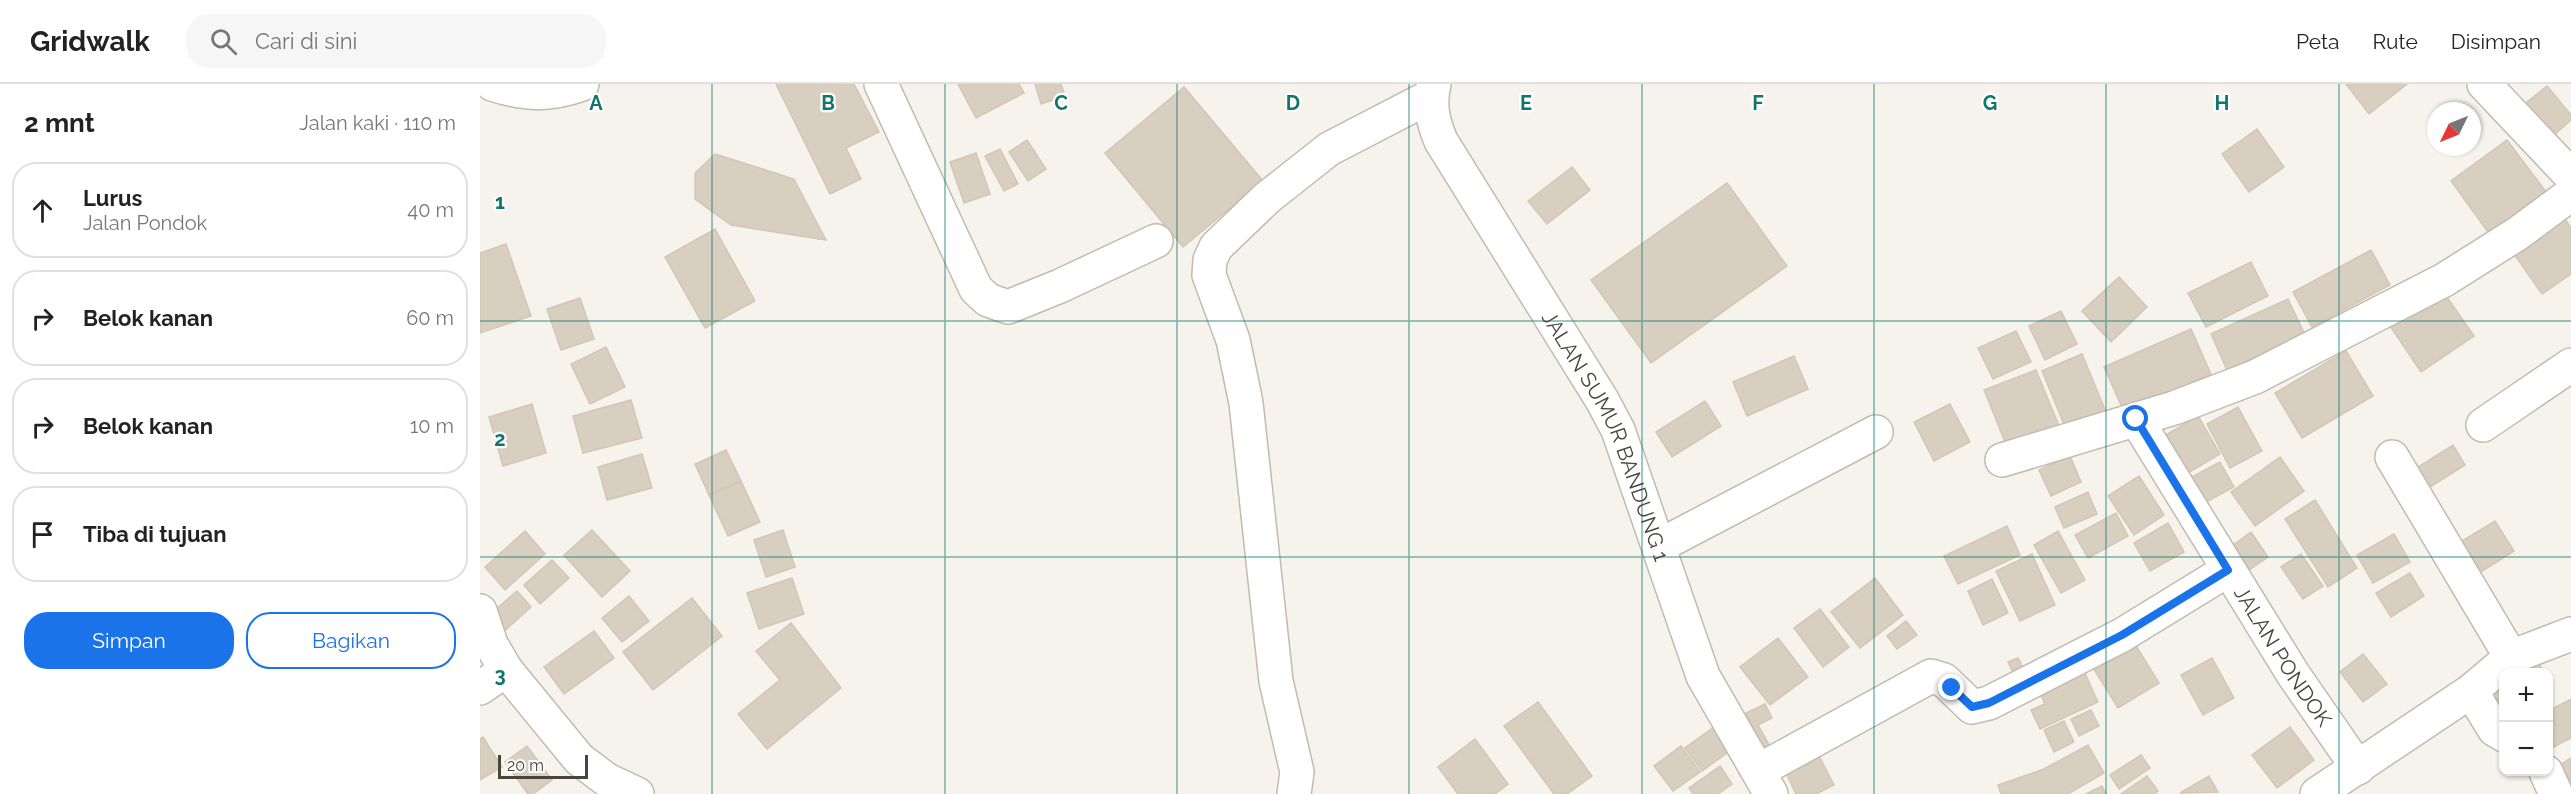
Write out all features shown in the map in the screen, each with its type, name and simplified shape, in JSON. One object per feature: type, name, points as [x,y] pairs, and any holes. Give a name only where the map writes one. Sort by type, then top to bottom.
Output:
[{"type":"street","points":[[492,84],[534,94],[552,94],[582,84]]},
{"type":"street","points":[[881,84],[976,289],[997,306],[1008,308],[1156,241]]},
{"type":"street","points":[[2002,459],[2174,408],[2255,377],[2444,280],[2517,234],[2570,177],[2484,84]]},
{"type":"street","points":[[1294,794],[1297,772],[1276,681],[1246,403],[1233,340],[1209,275],[1210,260],[1216,247],[1236,227],[1299,171],[1329,149],[1433,90]]},
{"type":"street","name":"JALAN SUMUR BANDUNG 1","points":[[1433,90],[1433,122],[1441,141],[1613,420],[1703,676],[1765,783]]},
{"type":"street","points":[[2483,425],[2571,365]]},
{"type":"street","name":"JALAN PONDOK","points":[[2136,419],[2293,674],[2358,768]]},
{"type":"street","points":[[1659,546],[1876,432]]},
{"type":"street","points":[[2392,457],[2511,657]]},
{"type":"street","points":[[1765,783],[1931,676],[1944,680],[1972,707],[1989,703],[2122,635],[2228,570]]},
{"type":"street","points":[[480,611],[491,644],[506,670],[579,759],[607,780],[637,794]]},
{"type":"street","points":[[2317,794],[2471,692],[2511,657],[2571,634]]},
{"type":"street","points":[[480,688],[506,670]]},
{"type":"street","points":[[2471,692],[2494,729],[2499,732]]},
{"type":"street","points":[[2548,776],[2556,794]]},
{"type":"building","points":[[776,84],[854,84],[879,132],[846,148],[861,179],[830,194]]},
{"type":"building","points":[[958,84],[1019,84],[1024,93],[976,118]]},
{"type":"building","points":[[1035,84],[1061,84],[1065,96],[1041,104]]},
{"type":"building","points":[[2346,84],[2407,84],[2369,114]]},
{"type":"building","points":[[2547,86],[2571,115],[2571,120],[2545,143],[2517,110]]},
{"type":"building","points":[[1184,87],[1263,181],[1183,247],[1105,153]]},
{"type":"building","points":[[2257,129],[2284,167],[2249,192],[2222,154]]},
{"type":"building","points":[[1027,140],[1046,169],[1028,181],[1009,152]]},
{"type":"building","points":[[2507,140],[2550,197],[2493,239],[2451,181]]},
{"type":"building","points":[[1000,149],[1018,184],[1004,191],[985,156]]},
{"type":"building","points":[[976,153],[990,194],[964,203],[950,162]]},
{"type":"building","points":[[715,154],[794,179],[826,240],[731,225],[695,199],[695,173]]},
{"type":"building","points":[[1572,167],[1590,190],[1547,224],[1528,201]]},
{"type":"building","points":[[1727,183],[1787,266],[1651,363],[1591,280]]},
{"type":"building","points":[[2565,219],[2571,228],[2571,274],[2542,294],[2514,254]]},
{"type":"building","points":[[715,229],[755,301],[705,328],[665,257]]},
{"type":"building","points":[[506,244],[531,316],[480,333],[480,253]]},
{"type":"building","points":[[2371,250],[2390,285],[2312,327],[2293,292]]},
{"type":"building","points":[[2251,262],[2268,296],[2206,327],[2188,293]]},
{"type":"building","points":[[2119,277],[2147,307],[2111,342],[2082,311]]},
{"type":"building","points":[[2442,290],[2474,336],[2421,372],[2390,326]]},
{"type":"building","points":[[580,298],[594,339],[561,350],[547,309]]},
{"type":"building","points":[[2288,299],[2305,335],[2227,370],[2211,334]]},
{"type":"building","points":[[2061,311],[2077,344],[2045,360],[2029,326]]},
{"type":"building","points":[[2191,329],[2211,374],[2124,412],[2104,367]]},
{"type":"building","points":[[2016,331],[2031,362],[1993,379],[1978,348]]},
{"type":"building","points":[[606,347],[625,387],[590,404],[571,364]]},
{"type":"building","points":[[2346,351],[2373,396],[2302,438],[2275,393]]},
{"type":"building","points":[[2082,354],[2106,412],[2066,429],[2042,371]]},
{"type":"building","points":[[1794,356],[1808,389],[1747,416],[1733,382]]},
{"type":"building","points":[[2036,370],[2060,428],[2008,449],[1984,390]]},
{"type":"building","points":[[631,400],[642,438],[583,453],[573,416]]},
{"type":"building","points":[[1705,401],[1721,426],[1672,457],[1656,432]]},
{"type":"building","points":[[532,404],[546,453],[503,466],[489,417]]},
{"type":"building","points":[[1950,404],[1970,442],[1934,461],[1914,422]]},
{"type":"building","points":[[2238,407],[2262,451],[2230,468],[2207,424]]},
{"type":"building","points":[[2198,416],[2220,454],[2181,477],[2159,439]]},
{"type":"building","points":[[2453,445],[2465,465],[2427,489],[2415,469]]},
{"type":"building","points":[[726,450],[741,481],[709,495],[695,464]]},
{"type":"building","points":[[642,454],[652,488],[607,500],[598,467]]},
{"type":"building","points":[[2070,456],[2081,482],[2051,496],[2039,470]]},
{"type":"building","points":[[2280,457],[2304,491],[2255,526],[2231,492]]},
{"type":"building","points":[[2220,462],[2234,487],[2197,507],[2184,481]]},
{"type":"building","points":[[2139,476],[2164,515],[2134,535],[2108,496]]},
{"type":"building","points":[[741,481],[760,522],[728,536],[709,495]]},
{"type":"building","points":[[2088,492],[2097,514],[2064,528],[2055,507]]},
{"type":"building","points":[[2315,500],[2357,568],[2328,587],[2285,519]]},
{"type":"building","points":[[2116,513],[2128,536],[2088,558],[2075,535]]},
{"type":"building","points":[[2495,521],[2514,551],[2476,575],[2457,544]]},
{"type":"building","points":[[2168,523],[2184,552],[2150,571],[2134,543]]},
{"type":"building","points":[[2007,526],[2020,555],[1958,584],[1944,556]]},
{"type":"building","points":[[592,530],[630,571],[602,597],[564,555]]},
{"type":"building","points":[[783,530],[795,567],[766,577],[754,540]]},
{"type":"building","points":[[525,531],[545,554],[505,590],[485,567]]},
{"type":"building","points":[[2058,531],[2085,580],[2061,593],[2034,545]]},
{"type":"building","points":[[2251,532],[2268,557],[2249,570],[2232,546]]},
{"type":"building","points":[[2394,534],[2410,562],[2373,583],[2357,555]]},
{"type":"building","points":[[2032,554],[2055,605],[2020,621],[1996,571]]},
{"type":"building","points":[[2301,554],[2323,586],[2303,599],[2281,567]]},
{"type":"building","points":[[552,560],[569,578],[540,604],[524,585]]},
{"type":"building","points":[[2410,573],[2424,596],[2391,617],[2376,593]]},
{"type":"building","points":[[792,578],[804,614],[759,629],[747,593]]},
{"type":"building","points":[[1875,578],[1903,615],[1860,648],[1831,612]]},
{"type":"building","points":[[1992,579],[2008,613],[1983,625],[1968,591]]},
{"type":"building","points":[[517,591],[531,607],[501,634],[486,618]]},
{"type":"building","points":[[629,596],[649,621],[622,642],[602,618]]},
{"type":"building","points":[[692,598],[722,636],[653,690],[623,652]]},
{"type":"building","points":[[1820,609],[1849,647],[1823,667],[1794,628]]},
{"type":"building","points":[[1906,621],[1917,635],[1897,649],[1887,636]]},
{"type":"building","points":[[791,623],[841,688],[767,749],[738,714],[780,680],[756,651]]},
{"type":"building","points":[[594,631],[614,658],[564,694],[544,667]]},
{"type":"building","points":[[1778,638],[1808,677],[1770,705],[1740,667]]},
{"type":"building","points":[[2133,641],[2159,683],[2118,708],[2092,666]]},
{"type":"building","points":[[2363,654],[2387,684],[2363,702],[2340,672]]},
{"type":"building","points":[[2018,658],[2024,670],[2014,675],[2008,662]]},
{"type":"building","points":[[2212,658],[2234,698],[2203,715],[2181,675]]},
{"type":"building","points":[[2535,658],[2541,668],[2519,668]]},
{"type":"building","points":[[2083,669],[2098,702],[2040,729],[2031,710],[2045,704],[2039,690]]},
{"type":"building","points":[[2499,681],[2499,706],[2487,688]]},
{"type":"building","points":[[2571,699],[2571,738],[2553,747],[2553,722],[2553,708]]},
{"type":"building","points":[[1538,702],[1592,776],[1567,794],[1554,794],[1504,726]]},
{"type":"building","points":[[1765,704],[1772,718],[1758,725],[1772,750],[1765,753],[1746,713]]},
{"type":"building","points":[[2091,710],[2099,726],[2079,736],[2071,719]]},
{"type":"building","points":[[2064,721],[2074,742],[2054,752],[2044,730]]},
{"type":"building","points":[[1721,722],[1738,745],[1702,771],[1685,748]]},
{"type":"building","points":[[2290,727],[2314,760],[2277,788],[2252,755]]},
{"type":"building","points":[[483,737],[502,767],[480,780],[480,739]]},
{"type":"building","points":[[1475,739],[1508,784],[1495,794],[1458,794],[1438,767]]},
{"type":"building","points":[[2088,745],[2104,773],[2068,794],[2001,794],[1998,785],[2044,769]]},
{"type":"building","points":[[527,746],[552,780],[533,794],[528,794],[505,762]]},
{"type":"building","points":[[1681,746],[1700,772],[1673,791],[1654,766]]},
{"type":"building","points":[[2141,755],[2150,768],[2119,789],[2110,775]]},
{"type":"building","points":[[1819,756],[1834,785],[1816,794],[1796,794],[1786,773]]},
{"type":"building","points":[[2571,758],[2571,781],[2560,765]]},
{"type":"building","points":[[1720,766],[1732,784],[1718,794],[1693,794],[1689,788]]},
{"type":"building","points":[[2147,776],[2158,791],[2154,794],[2121,794]]},
{"type":"building","points":[[2209,776],[2218,792],[2180,793]]},
{"type":"building","points":[[2102,786],[2106,794],[2086,794]]},
{"type":"route","points":[[1952,688],[1972,707],[1977,708],[1989,703],[2122,635],[2228,570],[2136,419]]}]
